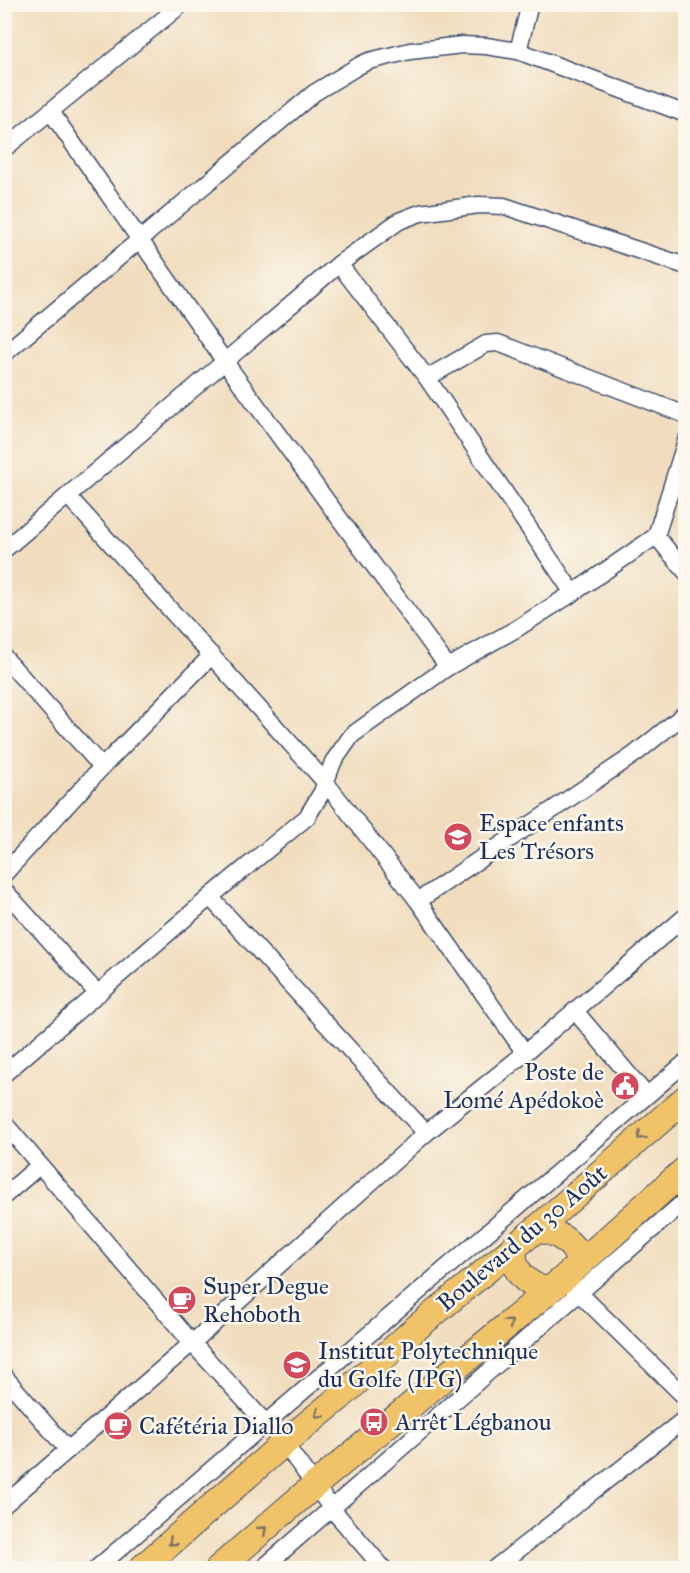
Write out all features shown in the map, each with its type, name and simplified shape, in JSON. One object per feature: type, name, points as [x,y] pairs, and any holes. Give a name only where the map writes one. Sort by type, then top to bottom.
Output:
[{"type":"highway","name":"Boulevard du 30 Août","points":[[142,1569],[415,1329],[534,1231],[686,1098]]},
{"type":"highway","points":[[219,1569],[315,1485],[567,1281],[686,1169]]},
{"type":"highway","points":[[534,1231],[550,1231],[561,1237],[578,1255],[567,1281]]},
{"type":"highway","points":[[514,1247],[514,1263],[519,1273],[536,1287],[567,1281]]},
{"type":"street","points":[[4,149],[182,4]]},
{"type":"street","points":[[518,51],[530,4]]},
{"type":"street","points":[[4,354],[314,93],[360,65],[410,51],[462,45],[486,46],[518,51],[686,114]]},
{"type":"street","points":[[51,112],[225,362],[448,667]]},
{"type":"street","points":[[4,550],[339,264],[399,221],[411,216],[479,205],[504,206],[686,266]]},
{"type":"street","points":[[339,264],[427,378],[573,593]]},
{"type":"street","points":[[427,378],[486,344],[498,344],[686,415]]},
{"type":"street","points":[[4,1074],[210,897],[306,818],[316,805],[333,762],[352,735],[448,667],[516,629],[656,536],[686,441]]},
{"type":"street","points":[[68,496],[326,783],[418,901],[525,1053]]},
{"type":"street","points":[[656,536],[686,572]]},
{"type":"street","points":[[4,874],[102,767],[212,655]]},
{"type":"street","points":[[4,657],[102,767]]},
{"type":"street","points":[[418,901],[635,753],[686,713]]},
{"type":"street","points":[[4,890],[98,994]]},
{"type":"street","points":[[210,897],[426,1133]]},
{"type":"street","points":[[4,1504],[192,1343],[426,1133],[525,1053],[686,916]]},
{"type":"street","points":[[575,1011],[646,1095]]},
{"type":"street","points":[[97,1569],[686,1062]]},
{"type":"street","points":[[4,1123],[192,1343],[284,1443],[332,1509],[383,1569]]},
{"type":"street","points":[[4,1196],[40,1164]]},
{"type":"street","points":[[263,1569],[332,1509],[567,1281],[686,1200]]},
{"type":"street","points":[[567,1281],[686,1398]]},
{"type":"street","points":[[4,1376],[68,1450]]},
{"type":"street","points":[[495,1569],[686,1418]]},
{"type":"place","name":"Espace enfants Les Trésors","points":[[458,837]]},
{"type":"place","name":"Poste de Lomé Apédokoè","points":[[625,1086]]},
{"type":"place","name":"Super Degue Rehoboth","points":[[182,1300]]},
{"type":"place","name":"Institut Polytechnique du Golfe (IPG)","points":[[297,1365]]},
{"type":"place","name":"Arrêt Légbanou","points":[[374,1422]]},
{"type":"place","name":"Cafétéria Diallo","points":[[118,1426]]}]
